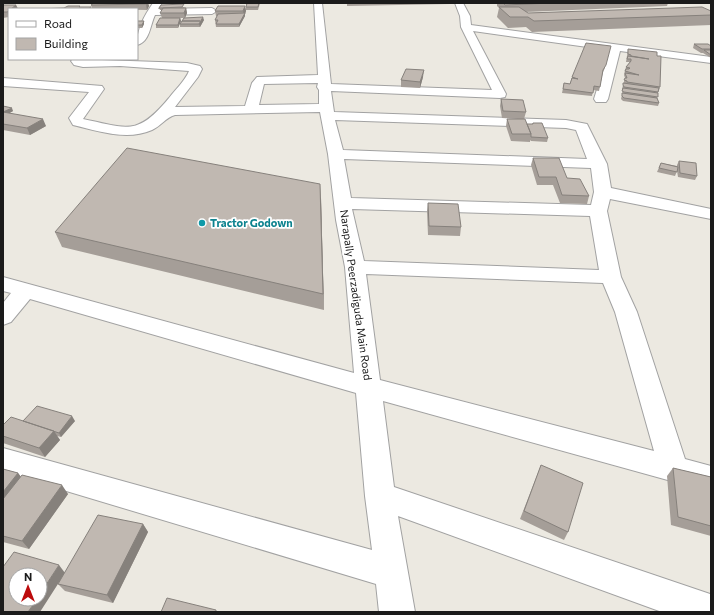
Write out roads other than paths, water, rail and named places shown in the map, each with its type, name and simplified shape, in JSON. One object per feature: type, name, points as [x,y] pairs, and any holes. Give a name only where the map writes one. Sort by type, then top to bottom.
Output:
[{"type":"street","points":[[138,41],[143,35],[152,12],[158,3]]},
{"type":"street","name":"Narapally Peerzadiguda Main Road","points":[[318,3],[325,97],[344,203],[345,220],[355,267],[380,496],[398,612]]},
{"type":"street","points":[[163,114],[185,110],[251,109],[325,97],[500,94],[468,20],[459,3]]},
{"type":"street","points":[[152,12],[214,7]]},
{"type":"street","points":[[206,22],[214,7]]},
{"type":"street","points":[[468,20],[615,48],[711,60]]},
{"type":"street","points":[[601,99],[615,48]]},
{"type":"street","points":[[79,60],[78,63],[83,64],[121,61],[188,66],[196,69],[194,74],[163,114],[149,126],[139,130],[127,132],[78,122],[76,118],[121,61]]},
{"type":"street","points":[[251,109],[258,83],[261,80],[325,97],[582,127],[599,164],[600,202],[611,277],[626,312],[674,469]]},
{"type":"street","points":[[3,82],[98,89]]},
{"type":"street","points":[[336,154],[599,164]]},
{"type":"street","points":[[344,203],[600,202],[711,214]]},
{"type":"street","points":[[355,267],[611,277]]},
{"type":"street","points":[[3,284],[711,480]]},
{"type":"street","points":[[3,317],[26,290]]},
{"type":"street","points":[[3,460],[392,572]]},
{"type":"street","points":[[380,496],[710,612]]},
{"type":"place","name":"Tractor Godown","points":[[202,223]]}]
